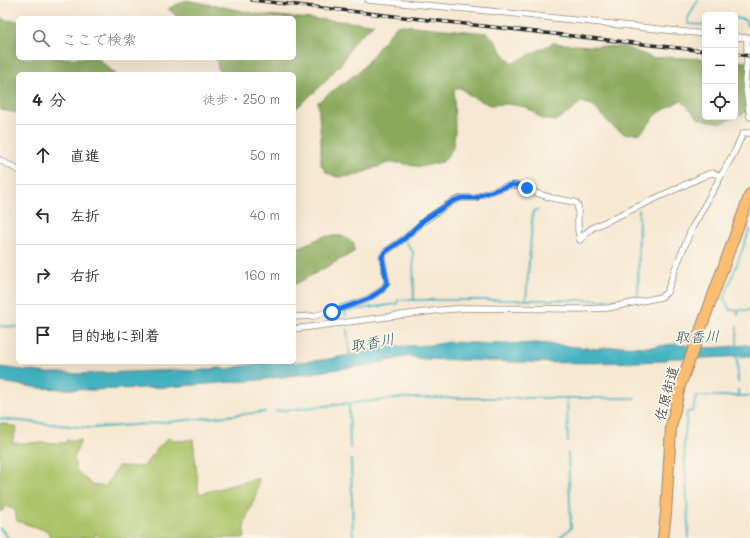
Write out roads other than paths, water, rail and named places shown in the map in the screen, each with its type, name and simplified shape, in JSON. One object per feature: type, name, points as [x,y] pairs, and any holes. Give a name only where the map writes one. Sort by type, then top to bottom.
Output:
[{"type":"highway","name":"佐原街道","points":[[663,538],[673,414],[682,382],[750,194]]},
{"type":"street","points":[[368,0],[702,34]]},
{"type":"street","points":[[738,37],[749,38],[745,81],[750,117]]},
{"type":"street","points":[[296,329],[441,310],[468,308],[608,308],[660,296],[666,292],[692,228],[743,133],[750,133]]},
{"type":"street","points":[[0,160],[16,169]]},
{"type":"street","points":[[296,318],[332,312],[368,299],[382,290],[387,283],[382,257],[385,252],[404,239],[424,220],[453,201],[462,198],[476,198],[507,186],[516,185],[552,198],[574,202],[578,206],[578,230],[580,240],[586,232],[592,228],[708,174],[713,173],[720,176]]},
{"type":"water","points":[[449,342],[503,344],[538,343],[597,349],[621,346],[650,347],[675,344],[710,348],[747,345],[750,346],[750,356],[669,358],[663,361],[587,363],[435,360],[421,359],[410,356],[369,365],[259,380],[168,387],[92,390],[40,388],[0,382],[0,367],[48,373],[77,374],[179,370],[197,371],[218,368],[228,369],[257,364],[296,364],[296,362],[323,360],[378,350],[383,347],[432,345]]},
{"type":"waterway","points":[[698,0],[688,18],[688,24],[702,25]]},
{"type":"waterway","points":[[738,19],[745,20],[750,28]]},
{"type":"waterway","points":[[526,300],[533,211],[538,210]]},
{"type":"waterway","points":[[346,316],[345,311],[397,304],[398,300],[617,300],[638,296],[639,210]]},
{"type":"waterway","points":[[738,315],[738,310],[730,310],[724,299],[750,229]]},
{"type":"waterway","points":[[406,242],[413,252],[414,300]]},
{"type":"waterway","points":[[738,310],[750,310]]},
{"type":"waterway","points":[[0,326],[16,327]]},
{"type":"waterway","points":[[737,326],[737,348]]},
{"type":"waterway","name":"取香川","points":[[347,329],[350,357]]},
{"type":"waterway","points":[[737,355],[738,382]]},
{"type":"waterway","points":[[689,538],[684,445],[687,412],[693,411],[696,396],[738,396],[738,390]]},
{"type":"waterway","points":[[738,396],[750,396]]},
{"type":"waterway","points":[[276,411],[402,398],[635,398]]},
{"type":"waterway","points":[[567,398],[568,442]]},
{"type":"waterway","points":[[349,404],[350,448]]},
{"type":"waterway","points":[[0,419],[90,428],[147,424],[265,412]]},
{"type":"waterway","points":[[559,538],[571,528],[568,453]]},
{"type":"waterway","points":[[351,460],[353,538]]},
{"type":"waterway","points":[[0,528],[8,538]]},
{"type":"railway","points":[[252,0],[702,51]]},
{"type":"railway","points":[[738,54],[750,56]]}]
